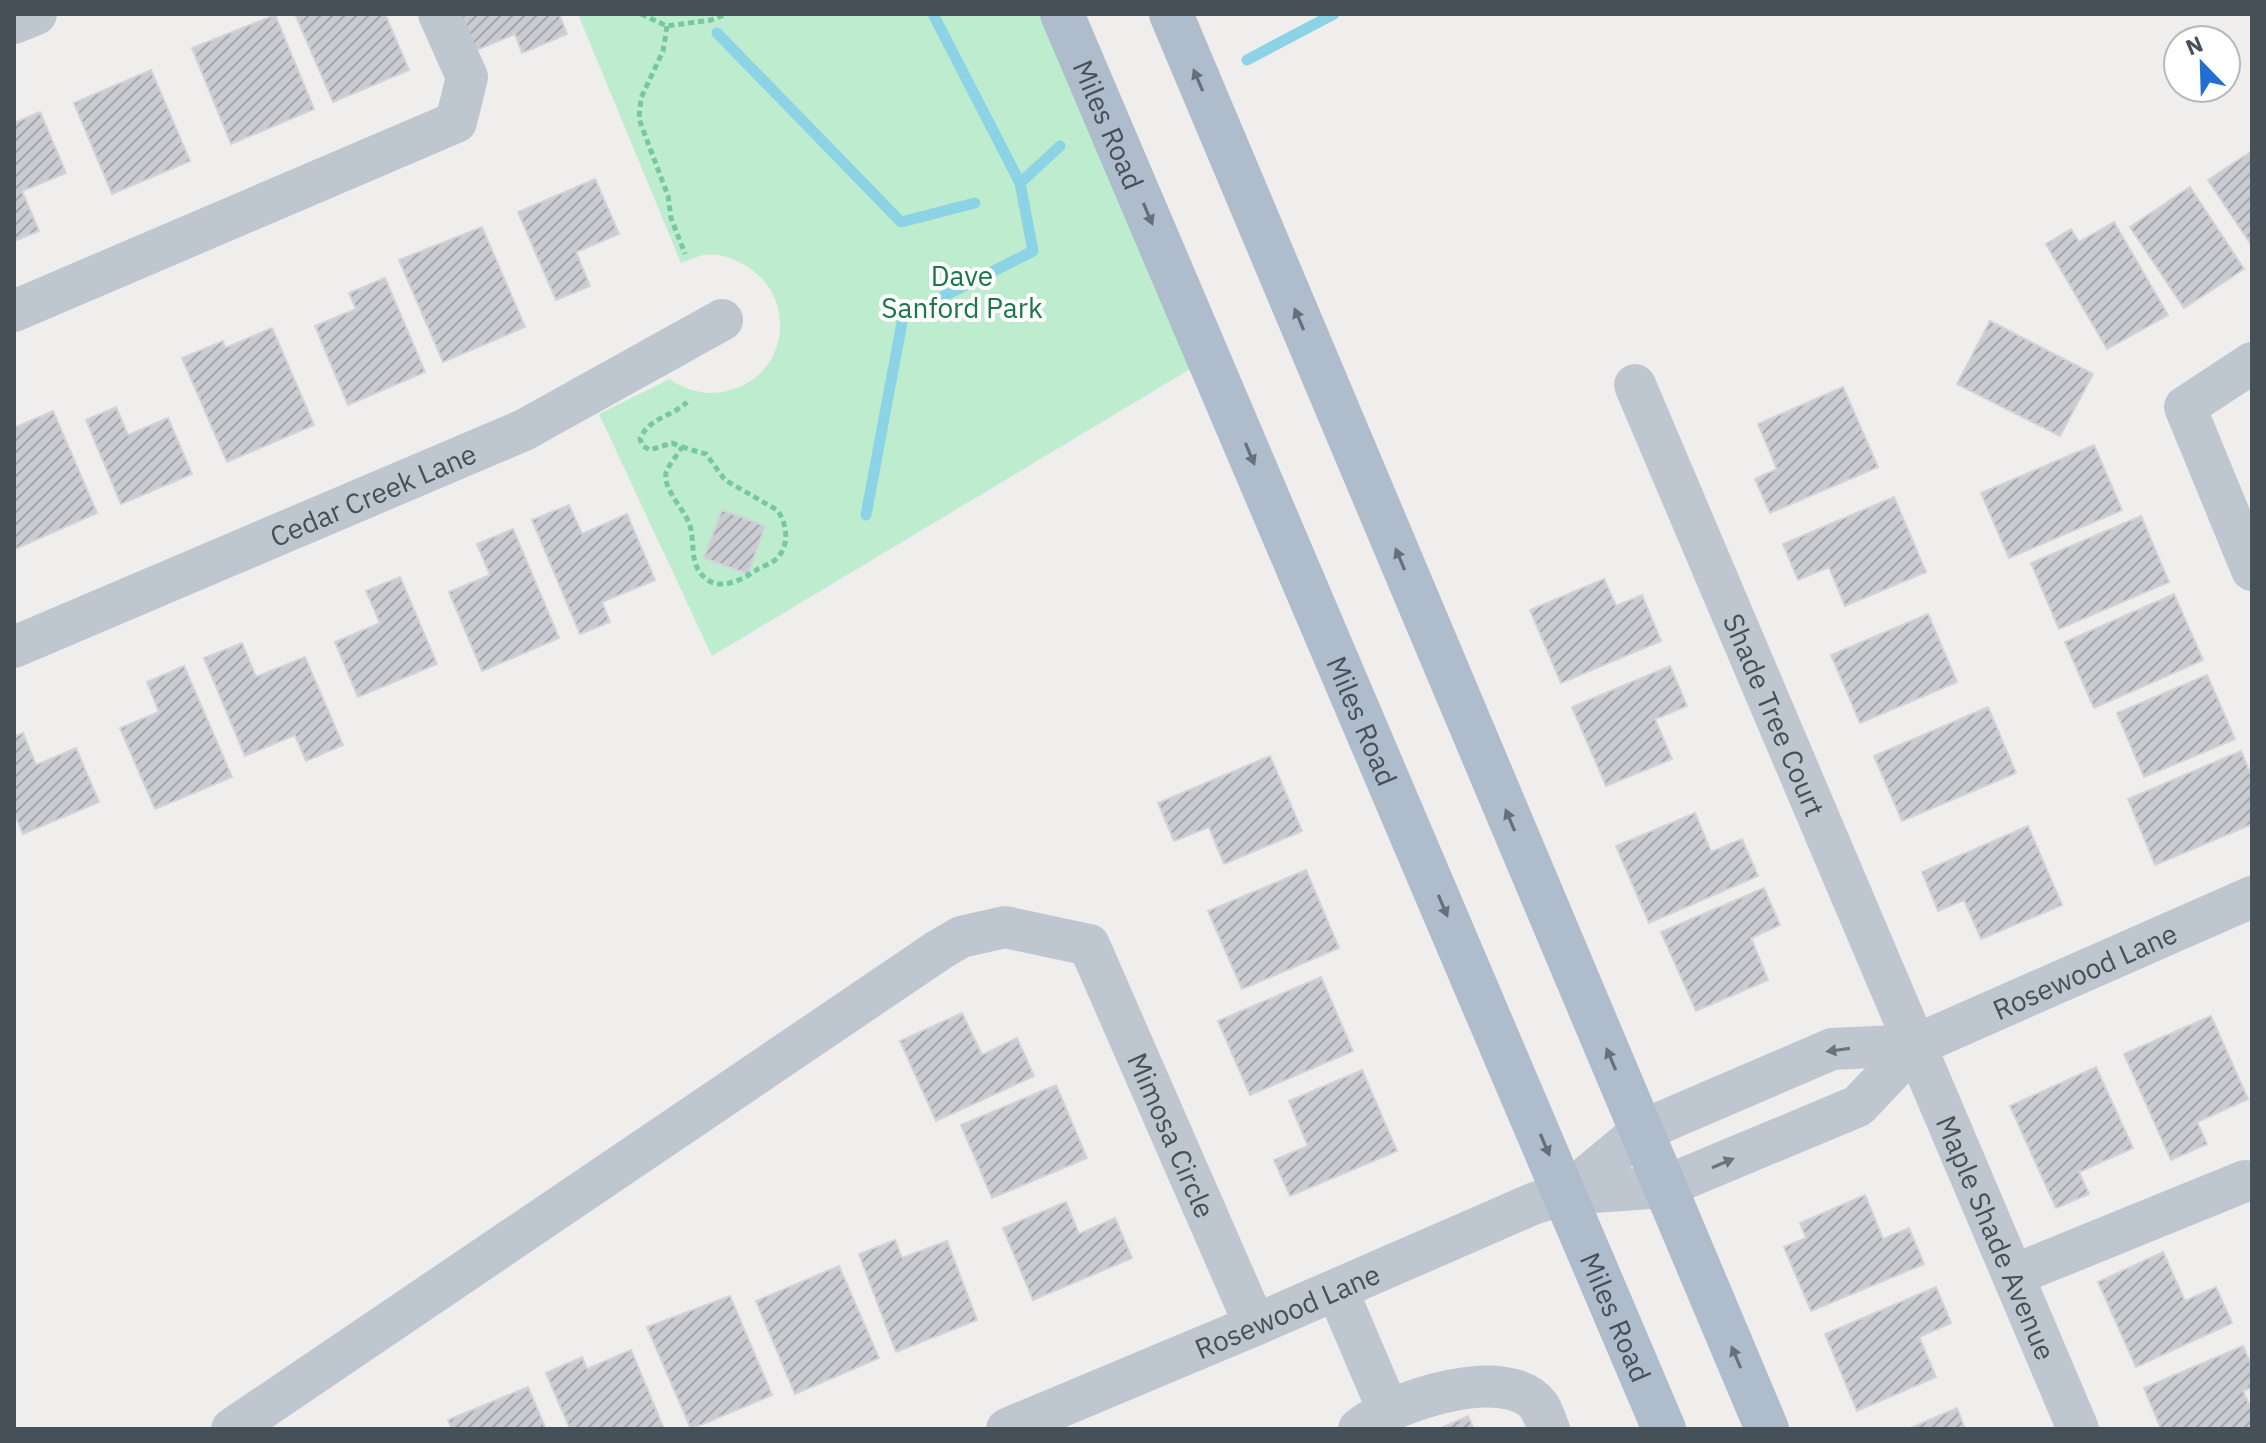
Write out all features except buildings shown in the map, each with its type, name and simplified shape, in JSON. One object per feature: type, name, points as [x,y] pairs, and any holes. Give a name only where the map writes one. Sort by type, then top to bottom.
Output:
[{"type":"main road","name":"Miles Road","points":[[1062,14],[1664,1429]]},
{"type":"main road","points":[[1171,14],[1767,1429]]},
{"type":"street","points":[[14,23],[36,14]]},
{"type":"street","points":[[14,311],[456,122],[467,77],[439,14]]},
{"type":"street","name":"Cedar Creek Lane","points":[[14,647],[524,430],[722,320]]},
{"type":"street","points":[[2252,363],[2185,407],[2252,570]]},
{"type":"street","name":"Shade Tree Court","points":[[1635,385],[1916,1045]]},
{"type":"street","name":"Rosewood Lane","points":[[1566,1194],[1642,1131],[1832,1049],[1916,1045],[2252,897]]},
{"type":"street","name":"Mimosa Circle","points":[[232,1429],[803,1040],[961,937],[1005,927],[1089,945],[1255,1325]]},
{"type":"street","name":"Rosewood Lane","points":[[1007,1429],[1535,1203],[1566,1194],[1664,1187],[1858,1106],[1916,1045]]},
{"type":"street","name":"Maple Shade Avenue","points":[[1916,1045],[2078,1429]]},
{"type":"street","points":[[2014,1275],[2250,1185]]},
{"type":"street","points":[[1337,1290],[1374,1420],[1458,1387],[1487,1386],[1519,1391],[1539,1405],[1549,1429]]},
{"type":"path","points":[[641,14],[667,26],[711,20],[726,14]]},
{"type":"path","points":[[667,26],[663,51],[641,98],[639,119],[668,196],[671,218],[685,254]]},
{"type":"path","points":[[682,447],[666,470],[666,482],[688,521],[693,535],[695,561],[706,579],[718,584],[737,583],[776,559],[785,547],[786,532],[782,517],[777,510],[725,480],[706,454],[672,443],[650,450],[643,446],[640,439],[651,424],[660,417],[674,414],[687,402]]},
{"type":"green space","name":"Dave Sanford Park","points":[[578,14],[1042,14],[1192,368],[712,656],[599,414],[670,379],[704,393],[727,391],[749,382],[765,368],[775,351],[780,331],[779,311],[772,292],[758,275],[739,262],[709,255],[681,263]]},
{"type":"waterway","points":[[933,14],[1020,183],[1060,146]]},
{"type":"waterway","points":[[1247,60],[1334,14]]},
{"type":"waterway","points":[[717,33],[901,222],[975,203]]},
{"type":"waterway","points":[[866,515],[903,317],[1033,251],[1020,183]]}]
